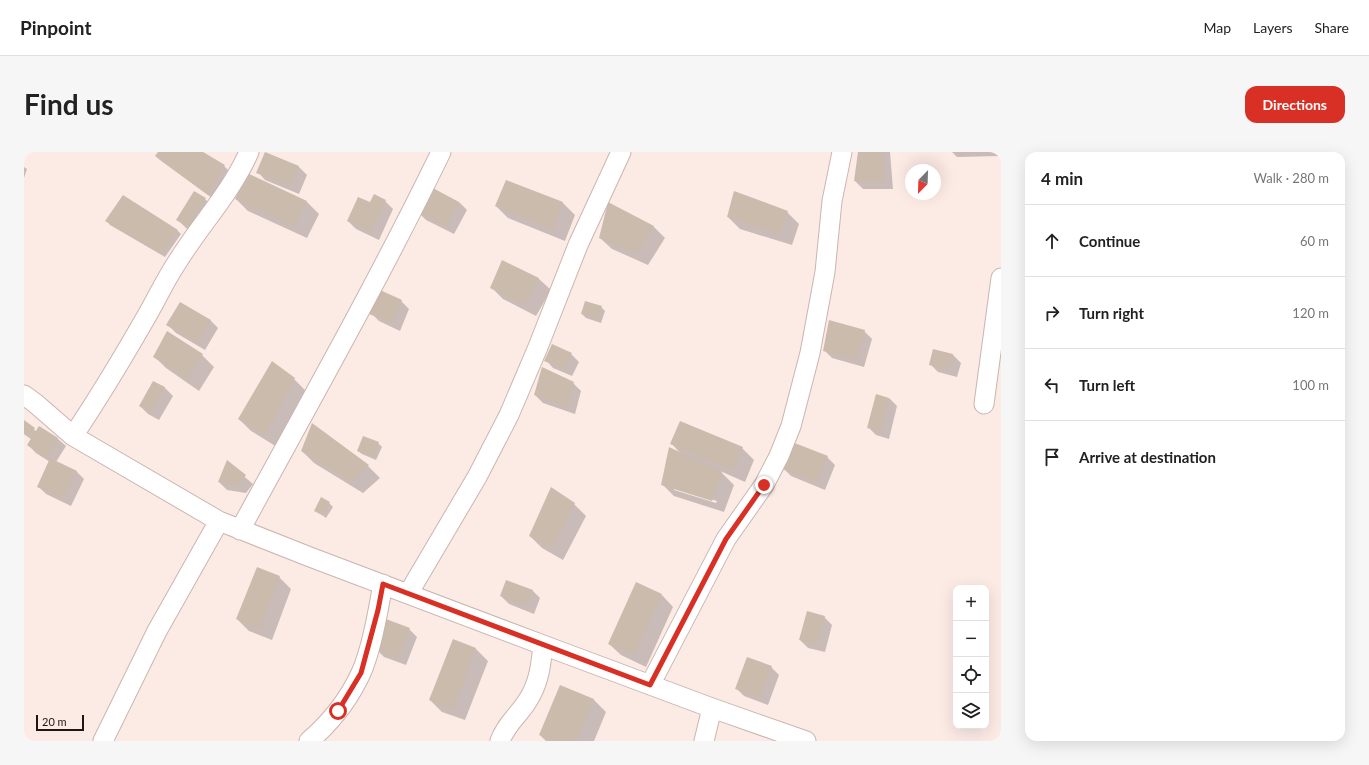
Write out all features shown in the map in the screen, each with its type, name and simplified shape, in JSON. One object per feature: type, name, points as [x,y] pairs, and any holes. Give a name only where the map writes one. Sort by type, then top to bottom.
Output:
[{"type":"street","points":[[73,436],[115,371],[175,265],[226,193],[249,152]]},
{"type":"street","points":[[240,530],[374,283],[422,192],[441,152]]},
{"type":"street","points":[[408,594],[477,477],[509,415],[538,347],[578,245],[621,152]]},
{"type":"street","points":[[650,685],[726,539],[764,485],[779,456],[791,426],[810,353],[825,272],[832,201],[842,152]]},
{"type":"street","points":[[984,404],[1001,278]]},
{"type":"street","points":[[24,395],[73,436],[220,521],[240,530],[650,685],[806,741]]},
{"type":"street","points":[[103,741],[157,631],[220,521]]},
{"type":"street","points":[[309,741],[338,711],[361,673],[378,610],[383,584]]},
{"type":"street","points":[[500,741],[506,727],[528,700],[537,683],[543,645]]},
{"type":"street","points":[[704,741],[712,708]]},
{"type":"building","points":[[158,152],[203,152],[225,165],[208,195],[155,156]]},
{"type":"building","points":[[265,152],[299,166],[291,186],[256,173]]},
{"type":"building","points":[[858,152],[883,152],[885,182],[854,181]]},
{"type":"building","points":[[247,173],[307,201],[295,227],[235,199]]},
{"type":"building","points":[[506,180],[563,202],[553,230],[495,206]]},
{"type":"building","points":[[431,187],[459,202],[446,227],[417,212]]},
{"type":"building","points":[[194,191],[206,198],[188,227],[176,220]]},
{"type":"building","points":[[734,191],[788,211],[780,234],[727,217]]},
{"type":"building","points":[[374,194],[386,200],[371,232],[347,221],[358,197],[370,202]]},
{"type":"building","points":[[123,195],[178,230],[161,254],[105,221]]},
{"type":"building","points":[[608,202],[654,226],[636,254],[599,238]]},
{"type":"building","points":[[502,260],[539,278],[524,305],[490,288]]},
{"type":"building","points":[[380,290],[402,300],[392,323],[369,314]]},
{"type":"building","points":[[585,301],[602,306],[598,319],[581,314]]},
{"type":"building","points":[[180,302],[211,320],[197,343],[166,325]]},
{"type":"building","points":[[829,320],[865,330],[857,360],[823,351]]},
{"type":"building","points":[[167,331],[203,354],[187,379],[153,357]]},
{"type":"building","points":[[552,344],[572,353],[564,369],[544,361]]},
{"type":"building","points":[[933,349],[953,354],[949,370],[929,365]]},
{"type":"building","points":[[272,361],[295,378],[265,436],[238,419]]},
{"type":"building","points":[[542,367],[574,382],[567,407],[534,395]]},
{"type":"building","points":[[153,381],[165,387],[151,413],[139,406]]},
{"type":"building","points":[[876,394],[889,398],[881,431],[867,428]]},
{"type":"building","points":[[24,420],[35,428],[29,436],[24,433]]},
{"type":"building","points":[[680,421],[743,447],[733,470],[670,444]]},
{"type":"building","points":[[312,423],[369,465],[351,482],[301,451]]},
{"type":"building","points":[[39,426],[58,438],[46,458],[27,445]]},
{"type":"building","points":[[363,436],[379,442],[373,457],[357,451]]},
{"type":"building","points":[[792,442],[828,456],[817,482],[782,469]]},
{"type":"building","points":[[669,447],[722,472],[712,501],[661,485]]},
{"type":"building","points":[[50,458],[77,471],[63,499],[37,487]]},
{"type":"building","points":[[227,460],[246,475],[238,486],[218,482]]},
{"type":"building","points":[[551,487],[575,503],[551,549],[529,536]]},
{"type":"building","points":[[321,497],[330,502],[322,515],[314,511]]},
{"type":"building","points":[[257,567],[280,576],[260,629],[236,619]]},
{"type":"building","points":[[506,580],[533,590],[526,606],[500,596]]},
{"type":"building","points":[[636,582],[662,594],[634,655],[608,644]]},
{"type":"building","points":[[807,611],[825,616],[817,645],[799,640]]},
{"type":"building","points":[[386,619],[410,628],[398,658],[375,649]]},
{"type":"building","points":[[453,639],[476,648],[453,709],[429,700]]},
{"type":"building","points":[[747,657],[772,666],[760,698],[735,689]]},
{"type":"building","points":[[560,685],[594,699],[577,741],[553,741],[539,735]]},
{"type":"route","points":[[338,711],[361,673],[368,651],[383,584],[650,685],[726,539],[764,485]]}]
